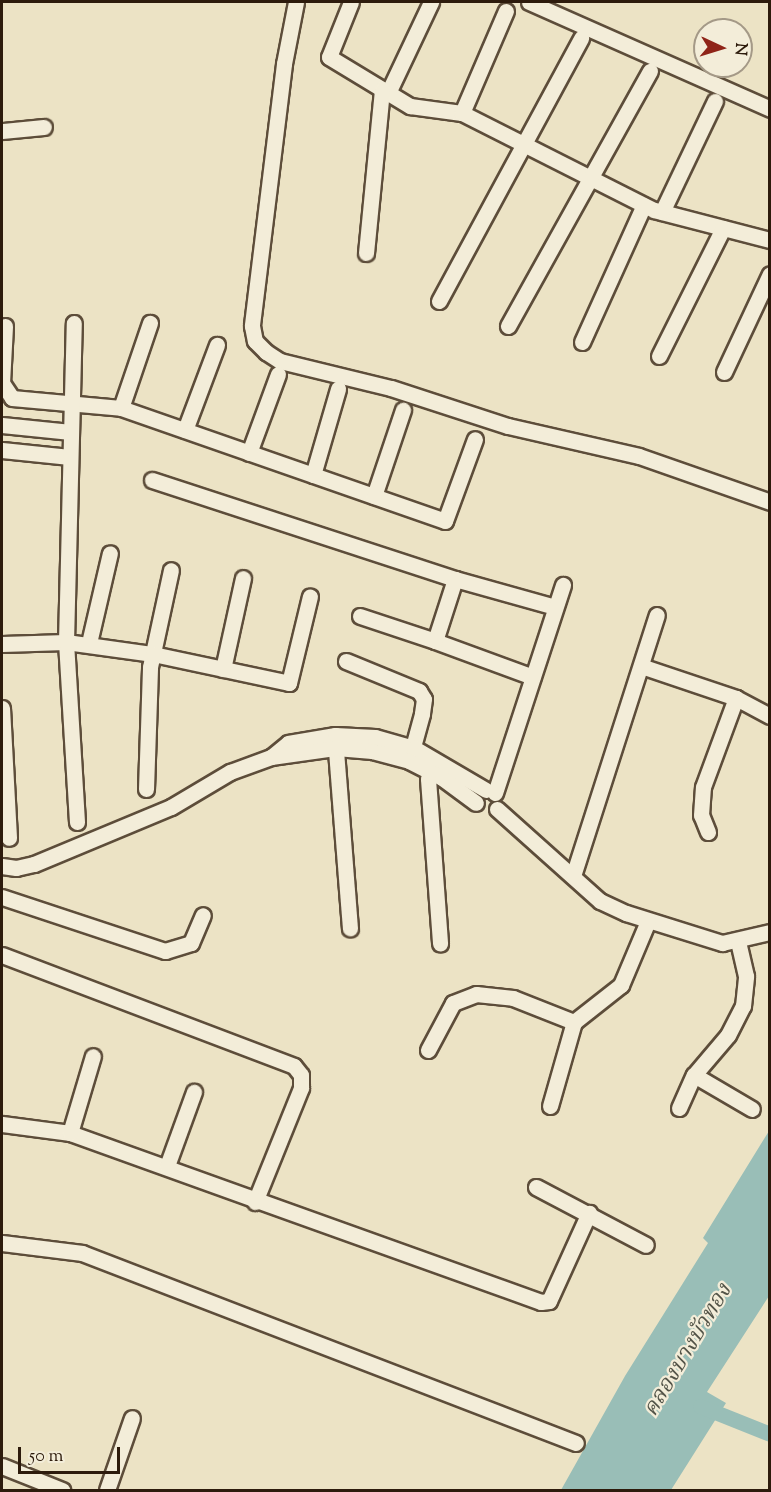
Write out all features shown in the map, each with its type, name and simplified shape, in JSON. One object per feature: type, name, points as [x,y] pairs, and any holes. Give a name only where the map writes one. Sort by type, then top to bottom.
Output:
[{"type":"street","points":[[296,2],[284,64],[252,326],[255,341],[280,361],[391,388],[508,426],[639,456],[770,502]]},
{"type":"street","points":[[351,2],[329,57],[410,106],[462,113],[644,205],[770,240]]},
{"type":"street","points":[[366,253],[385,91],[431,2]]},
{"type":"street","points":[[529,2],[770,109]]},
{"type":"street","points":[[462,113],[506,10]]},
{"type":"street","points":[[439,301],[581,38]]},
{"type":"street","points":[[508,326],[588,177],[650,71]]},
{"type":"street","points":[[663,212],[715,101]]},
{"type":"street","points":[[2,131],[44,127]]},
{"type":"street","points":[[582,342],[644,205]]},
{"type":"street","points":[[659,356],[723,228]]},
{"type":"street","points":[[724,372],[770,274]]},
{"type":"street","points":[[74,323],[66,642],[77,822]]},
{"type":"street","points":[[121,408],[150,323]]},
{"type":"street","points":[[5,326],[2,384],[6,393],[12,398],[121,408],[445,521],[475,439]]},
{"type":"street","points":[[184,430],[217,345]]},
{"type":"street","points":[[249,453],[278,374]]},
{"type":"street","points":[[313,475],[338,389]]},
{"type":"street","points":[[374,496],[403,410]]},
{"type":"street","points":[[2,425],[71,432]]},
{"type":"street","points":[[2,450],[70,457]]},
{"type":"street","points":[[152,480],[454,579],[555,607]]},
{"type":"street","points":[[89,643],[110,553]]},
{"type":"street","points":[[146,789],[153,654],[171,570]]},
{"type":"street","points":[[223,669],[243,578]]},
{"type":"street","points":[[435,641],[454,579]]},
{"type":"street","points":[[433,766],[485,813],[493,797],[563,585]]},
{"type":"street","points":[[2,644],[89,643],[289,683],[310,596]]},
{"type":"street","points":[[360,615],[532,677]]},
{"type":"street","points":[[573,876],[657,615]]},
{"type":"street","points":[[346,661],[419,691],[424,699],[411,755]]},
{"type":"street","points":[[640,666],[736,698],[770,716]]},
{"type":"street","points":[[708,832],[701,815],[703,787],[736,698]]},
{"type":"street","points":[[2,708],[9,838]]},
{"type":"street","points":[[2,866],[16,868],[34,864],[171,807],[230,772],[271,757],[288,742],[375,737],[493,797],[600,901],[648,921],[702,939],[738,941],[770,932]]},
{"type":"street","points":[[335,741],[350,928]]},
{"type":"street","points":[[433,766],[440,944]]},
{"type":"street","points":[[476,803],[479,795],[493,797]]},
{"type":"street","points":[[2,897],[165,951],[191,943],[203,915]]},
{"type":"street","points":[[550,1106],[574,1022],[621,985],[648,921]]},
{"type":"street","points":[[679,1108],[694,1075],[728,1035],[744,1006],[746,975],[738,941]]},
{"type":"street","points":[[2,955],[294,1066],[301,1075],[301,1088],[255,1202]]},
{"type":"street","points":[[428,1050],[453,1003],[476,994],[513,998],[574,1022]]},
{"type":"street","points":[[70,1133],[93,1056]]},
{"type":"street","points":[[694,1075],[753,1109]]},
{"type":"street","points":[[167,1166],[194,1092]]},
{"type":"street","points":[[2,1124],[70,1133],[167,1166],[255,1202],[545,1302],[589,1213]]},
{"type":"street","points":[[536,1187],[646,1245]]},
{"type":"street","points":[[2,1244],[82,1253],[576,1443]]},
{"type":"street","points":[[107,1491],[132,1418]]},
{"type":"street","points":[[3,1472],[62,1491]]},
{"type":"water","name":"คลองบางบัวทอง","points":[[769,1131],[769,1296],[707,1392],[726,1403],[671,1490],[561,1490],[625,1376],[708,1243],[703,1238]]},
{"type":"waterway","points":[[700,1406],[770,1434]]}]
